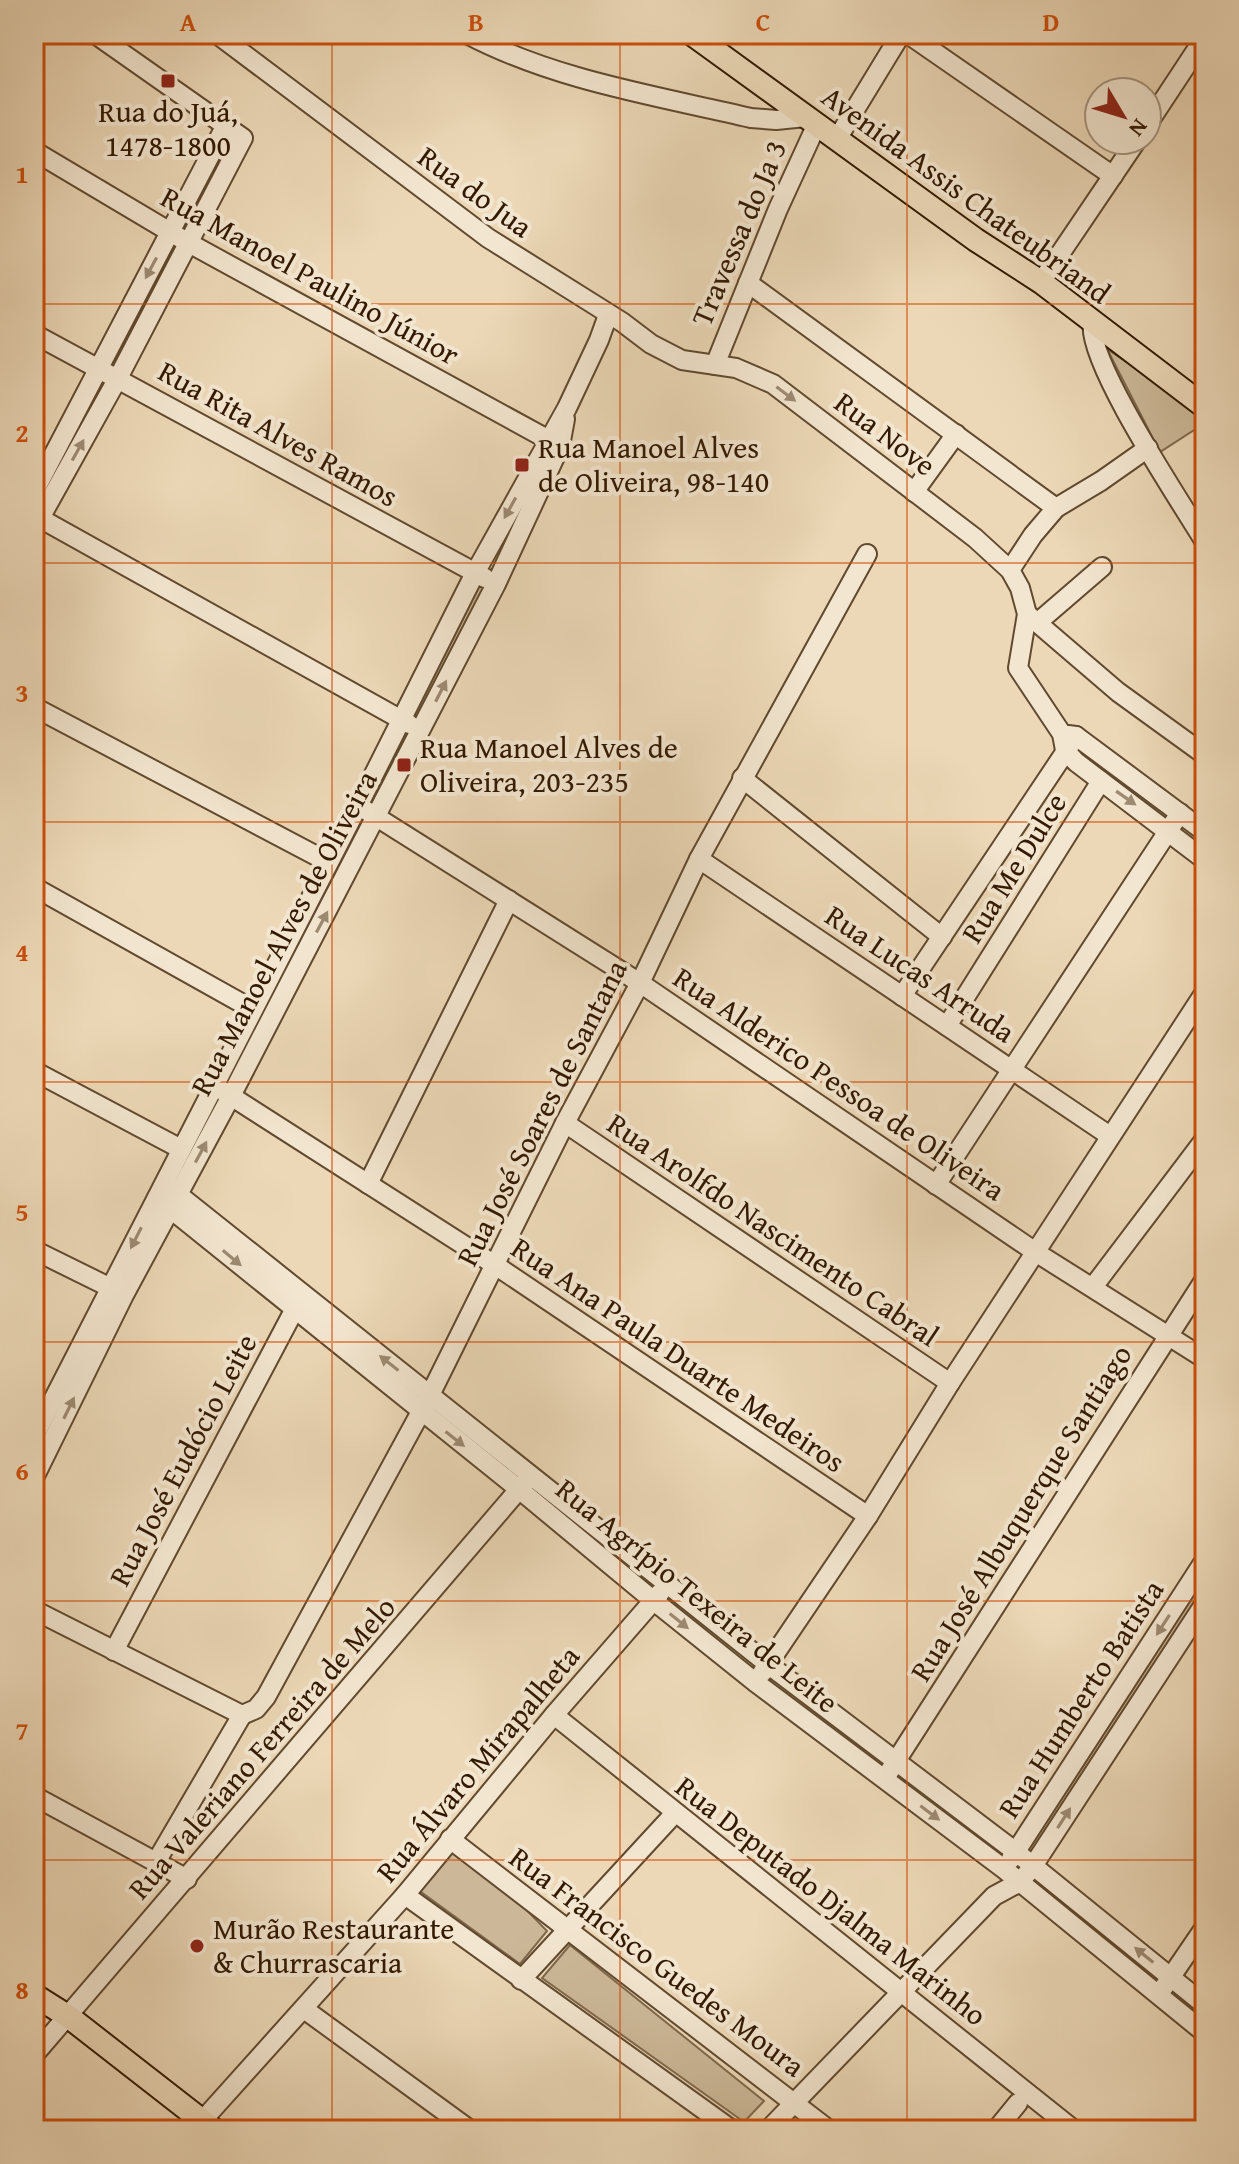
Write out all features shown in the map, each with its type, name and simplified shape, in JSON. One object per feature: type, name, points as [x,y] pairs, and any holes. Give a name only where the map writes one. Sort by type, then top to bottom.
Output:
[{"type":"main road","name":"Avenida Assis Chateubriand","points":[[692,34],[976,240],[1041,282],[1205,407]]},
{"type":"main road","points":[[34,1995],[69,2017],[208,2126]]},
{"type":"street","points":[[95,34],[243,138],[118,378],[36,521],[421,731]]},
{"type":"street","name":"Rua do Jua","points":[[217,34],[488,238],[666,353],[692,363],[715,365]]},
{"type":"street","points":[[467,34],[531,61],[604,83],[751,118],[811,120]]},
{"type":"street","points":[[837,139],[901,34]]},
{"type":"street","points":[[908,34],[1113,176]]},
{"type":"street","points":[[1163,99],[1199,40]]},
{"type":"street","name":"Travessa do Ja 3","points":[[715,365],[811,120]]},
{"type":"street","points":[[34,492],[226,125]]},
{"type":"street","name":"Rua Manoel Paulino Júnior","points":[[34,151],[187,242],[554,443]]},
{"type":"street","points":[[1041,282],[1126,156]]},
{"type":"street","points":[[748,283],[1056,508]]},
{"type":"street","name":"Rua Manoel Alves de Oliveira","points":[[34,1437],[168,1196],[231,1096],[421,731],[496,584],[608,315]]},
{"type":"street","points":[[1093,323],[1091,331],[1095,348],[1132,423],[1205,542]]},
{"type":"street","name":"Rua Rita Alves Ramos","points":[[34,334],[496,584]]},
{"type":"street","name":"Rua Nove","points":[[715,365],[746,371],[773,384],[975,538],[1010,570]]},
{"type":"street","points":[[914,492],[956,434]]},
{"type":"street","name":"Rua Manoel Alves de Oliveira","points":[[168,1196],[181,1149],[475,573],[554,443]]},
{"type":"street","points":[[1148,448],[1056,508],[1010,570],[1032,618],[1118,692],[1205,755]]},
{"type":"street","name":"Rua José Soares de Santana","points":[[242,1715],[256,1709],[266,1697],[430,1395],[565,1123],[640,983],[699,859],[867,554]]},
{"type":"street","points":[[1102,567],[1032,618],[1018,668],[1101,781],[1205,860]]},
{"type":"street","points":[[34,707],[328,862]]},
{"type":"street","points":[[1068,740],[1205,832]]},
{"type":"street","points":[[902,996],[1068,740]]},
{"type":"street","points":[[742,778],[942,937]]},
{"type":"street","name":"Rua Me Dulce","points":[[947,1026],[1101,781]]},
{"type":"street","name":"Rua Alderico Pessoa de Oliveira","points":[[358,806],[640,983],[1037,1253],[1205,1359]]},
{"type":"street","points":[[936,1185],[1180,813]]},
{"type":"street","name":"Rua Lucas Arruda","points":[[699,859],[1110,1136]]},
{"type":"street","points":[[34,887],[252,1009]]},
{"type":"street","points":[[368,1184],[509,900]]},
{"type":"street","points":[[755,1682],[868,1516],[950,1383],[1205,992]]},
{"type":"street","points":[[34,1071],[181,1149]]},
{"type":"street","name":"Rua Ana Paula Duarte Medeiros","points":[[214,1086],[495,1265],[868,1516]]},
{"type":"street","name":"Rua Arolfdo Nascimento Cabral","points":[[565,1123],[950,1383]]},
{"type":"street","points":[[1093,1287],[1205,1139]]},
{"type":"street","name":"Rua Agrípio Texeira de Leite","points":[[168,1196],[298,1302],[420,1412],[525,1482],[667,1584],[1016,1852],[1205,2005]]},
{"type":"street","points":[[34,1250],[117,1292]]},
{"type":"street","name":"Rua José Albuquerque Santiago","points":[[885,1779],[1205,1279]]},
{"type":"street","name":"Rua Manoel Alves de Oliveira","points":[[34,1478],[117,1292]]},
{"type":"street","name":"Rua Agrípio Texeira de Leite","points":[[298,1302],[430,1395],[654,1601],[755,1682],[1004,1869],[1205,2033]]},
{"type":"street","name":"Rua José Eudócio Leite","points":[[114,1651],[298,1302]]},
{"type":"street","name":"Rua Valeriano Ferreira de Melo","points":[[34,2055],[525,1482]]},
{"type":"street","name":"Rua Humberto Batista","points":[[994,1896],[1004,1869],[1205,1560]]},
{"type":"street","name":"Rua Álvaro Mirapalheta","points":[[208,2126],[667,1584]]},
{"type":"street","name":"Rua Humberto Batista","points":[[1020,1882],[1205,1603]]},
{"type":"street","points":[[34,1610],[242,1715],[156,1862]]},
{"type":"street","name":"Rua Deputado Djalma Marinho","points":[[554,1715],[1074,2130]]},
{"type":"street","points":[[34,1796],[187,1879]]},
{"type":"street","points":[[521,1980],[675,1813]]},
{"type":"street","name":"Rua Francisco Guedes Moura","points":[[450,1839],[829,2130]]},
{"type":"street","points":[[768,2130],[994,1896],[1020,1882]]},
{"type":"street","points":[[405,1895],[732,2130]]},
{"type":"street","points":[[1158,1995],[1205,1927]]},
{"type":"street","points":[[304,2009],[470,2130]]},
{"type":"street","points":[[996,2130],[1018,2103]]},
{"type":"shaded area","points":[[1107,349],[1205,415],[1205,423],[1160,452]]},
{"type":"shaded area","points":[[477,576],[491,584],[420,724],[406,717]]},
{"type":"shaded area","points":[[1205,1566],[1205,1595],[1033,1858],[1022,1850]]},
{"type":"shaded area","points":[[453,1848],[510,1893],[547,1931],[520,1964],[417,1889]]},
{"type":"shaded area","points":[[570,1945],[764,2101],[744,2122],[542,1978]]},
{"type":"place","name":"Rua do Juá, 1478-1800","points":[[168,81]]},
{"type":"place","name":"Rua Manoel Alves de Oliveira, 98-140","points":[[522,465]]},
{"type":"place","name":"Rua Manoel Alves de Oliveira, 203-235","points":[[404,765]]},
{"type":"place","name":"Murão Restaurante & Churrascaria","points":[[197,1946]]}]
